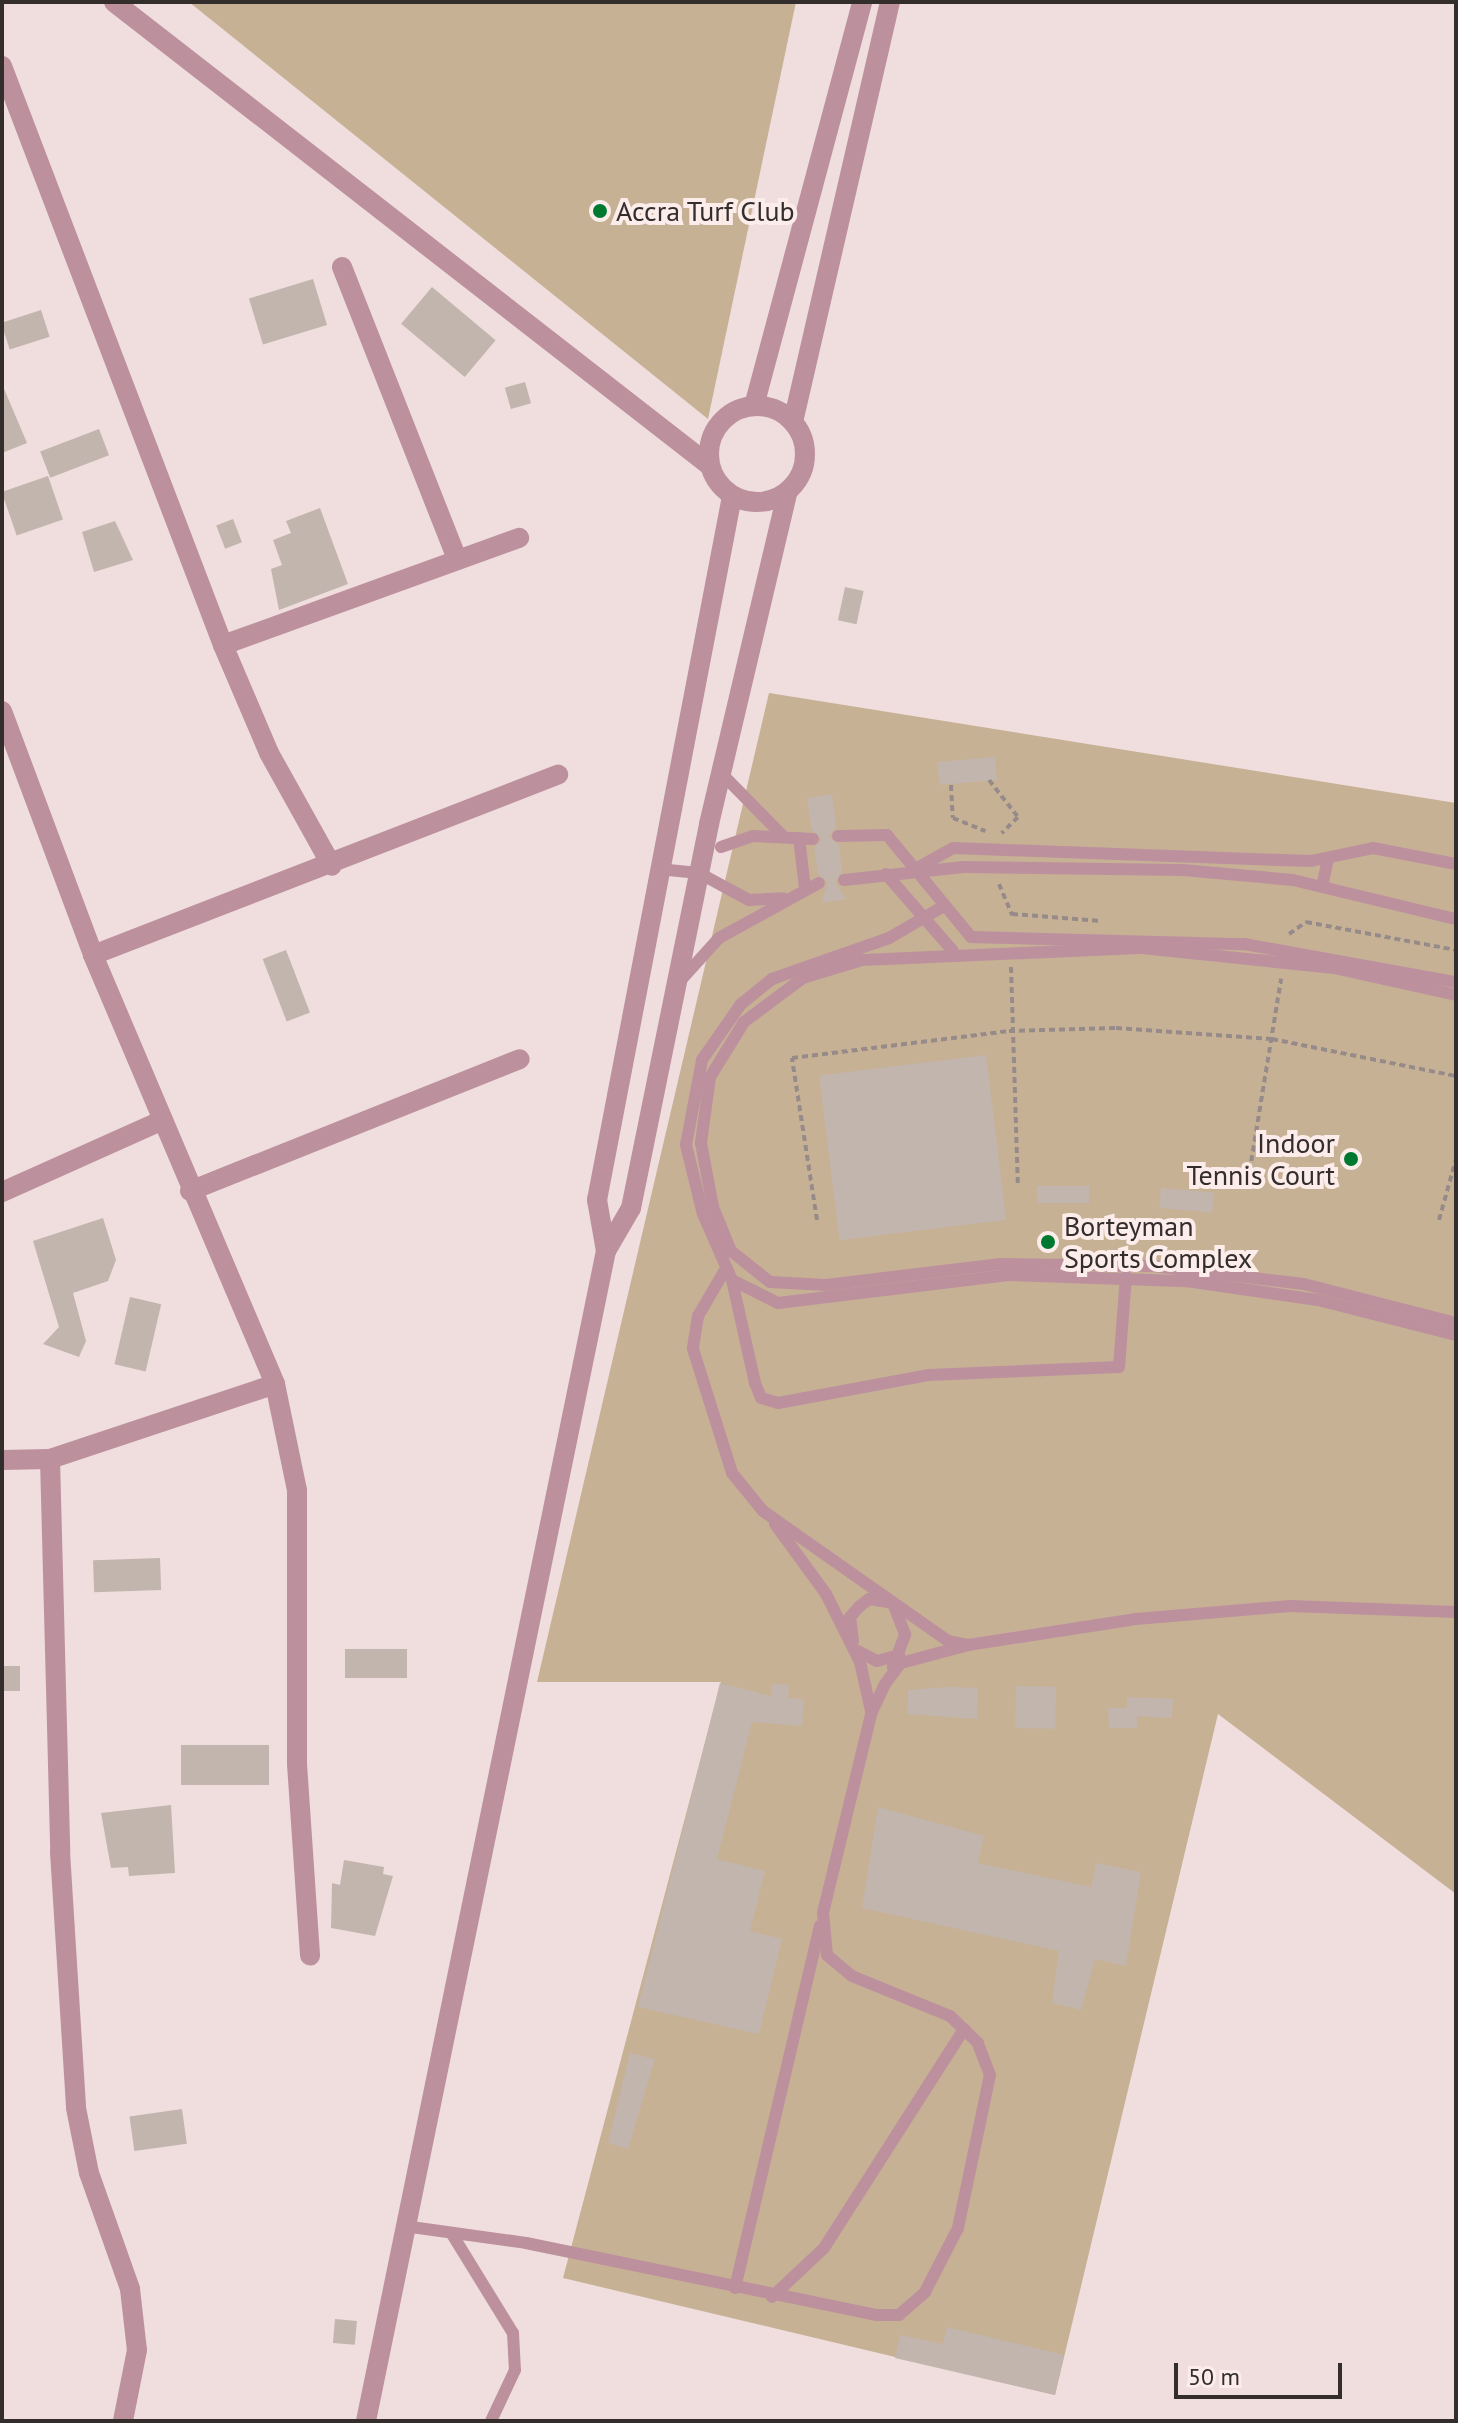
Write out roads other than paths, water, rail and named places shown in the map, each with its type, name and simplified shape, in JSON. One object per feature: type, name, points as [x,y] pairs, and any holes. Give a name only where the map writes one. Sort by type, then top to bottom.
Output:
[{"type":"street","points":[[114,2],[709,465],[732,496],[761,503],[788,491]]},
{"type":"street","points":[[709,465],[718,425],[754,406],[862,2]]},
{"type":"street","points":[[366,2421],[606,1251],[631,1208],[721,773],[788,491],[804,465],[793,422],[890,2]]},
{"type":"street","points":[[2,66],[223,645],[269,753],[332,866]]},
{"type":"street","points":[[342,267],[457,559]]},
{"type":"street","points":[[754,406],[793,422]]},
{"type":"street","points":[[606,1251],[597,1200],[658,869],[732,496]]},
{"type":"street","points":[[223,645],[519,538]]},
{"type":"street","points":[[2,711],[93,955],[190,1191],[275,1384],[297,1490],[297,1764],[310,1956]]},
{"type":"street","points":[[93,955],[332,866],[558,775]]},
{"type":"street","points":[[190,1191],[520,1059]]},
{"type":"street","points":[[2,1192],[163,1120]]},
{"type":"street","points":[[2,1460],[50,1459],[275,1384]]},
{"type":"street","points":[[50,1459],[60,1852],[76,2108],[89,2173],[130,2289],[137,2350],[123,2421]]},
{"type":"lane","points":[[721,773],[783,836]]},
{"type":"lane","points":[[838,836],[887,835],[971,937],[1012,943],[1139,948],[1284,961],[1456,995]]},
{"type":"lane","points":[[721,847],[783,836],[813,839]]},
{"type":"lane","points":[[799,838],[805,888]]},
{"type":"lane","points":[[916,869],[953,848],[1328,858],[1373,848],[1456,864]]},
{"type":"lane","points":[[1322,887],[1328,858]]},
{"type":"lane","points":[[658,869],[699,873],[749,900],[786,898]]},
{"type":"lane","points":[[844,880],[916,869],[1183,870],[1322,887],[1456,919]]},
{"type":"lane","points":[[886,874],[953,951]]},
{"type":"lane","points":[[675,988],[719,938],[786,898],[819,883]]},
{"type":"lane","points":[[944,906],[925,918],[772,979],[741,1004],[702,1060],[686,1145],[729,1275],[758,1391],[778,1403],[929,1375],[1119,1367],[1126,1276]]},
{"type":"lane","points":[[1456,982],[1244,944],[1012,943],[816,972],[774,995],[733,1035],[710,1077],[702,1163],[721,1230],[750,1271],[794,1287],[999,1264],[1153,1266],[1304,1284],[1456,1323]]},
{"type":"lane","points":[[729,1275],[751,1296],[778,1303],[1010,1275],[1126,1276],[1318,1300],[1456,1335]]},
{"type":"lane","points":[[729,1275],[698,1316],[697,1378],[732,1473],[811,1566],[869,1690]]},
{"type":"lane","points":[[763,1511],[893,1603],[916,1623],[968,1645]]},
{"type":"lane","points":[[871,1714],[869,1690],[850,1617],[869,1599],[893,1603]]},
{"type":"lane","points":[[735,2288],[871,1714],[905,1635],[893,1603]]},
{"type":"lane","points":[[885,1684],[901,1663],[968,1645],[1136,1619],[1290,1606],[1456,1612]]},
{"type":"lane","points":[[858,1651],[877,1661],[899,1655]]},
{"type":"lane","points":[[404,2226],[772,2297],[899,2315],[925,2292],[958,2228],[988,2112],[990,2075],[978,2043],[950,2016],[852,1976],[827,1955],[823,1913]]},
{"type":"lane","points":[[772,2297],[832,2235],[964,2029]]},
{"type":"lane","points":[[452,2234],[513,2333],[515,2370],[491,2421]]},
{"type":"place","name":"Accra Turf Club","points":[[600,211]]},
{"type":"place","name":"Indoor Tennis Court","points":[[1351,1159]]},
{"type":"place","name":"Borteyman Sports Complex","points":[[1048,1242]]}]
